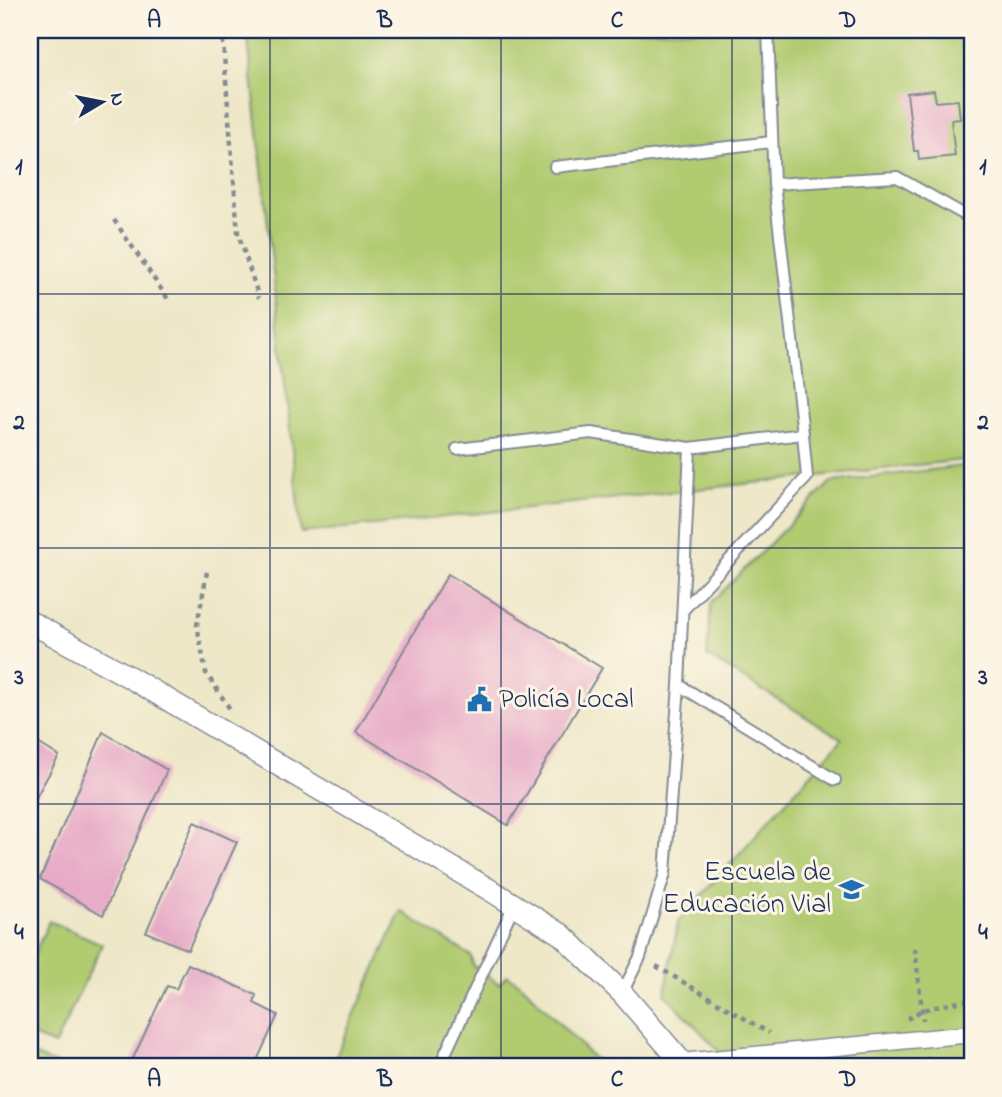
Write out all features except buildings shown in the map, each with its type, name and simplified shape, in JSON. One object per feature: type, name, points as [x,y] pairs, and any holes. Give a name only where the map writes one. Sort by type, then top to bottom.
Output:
[{"type":"street","points":[[30,622],[143,685],[562,935],[622,993],[683,1065],[972,1034]]},
{"type":"lane","points":[[683,610],[807,477],[774,184],[768,30]]},
{"type":"lane","points":[[555,167],[772,142]]},
{"type":"lane","points":[[774,184],[897,177],[972,219]]},
{"type":"lane","points":[[457,449],[591,433],[690,448],[803,434]]},
{"type":"lane","points":[[622,993],[640,957],[665,873],[679,685],[690,448]]},
{"type":"lane","points":[[679,685],[835,780]]},
{"type":"lane","points":[[439,1067],[514,905]]},
{"type":"path","points":[[222,30],[238,233],[259,298]]},
{"type":"path","points":[[114,220],[170,302]]},
{"type":"path","points":[[206,673],[197,625],[207,572]]},
{"type":"path","points":[[915,948],[928,1067]]},
{"type":"path","points":[[640,957],[799,1051]]},
{"type":"green space","points":[[247,30],[972,30],[972,459],[301,533]]},
{"type":"green space","points":[[972,465],[972,1067],[734,1067],[665,994],[678,922],[842,739],[707,656],[711,603],[831,482]]},
{"type":"green space","points":[[401,911],[471,956],[473,965],[499,984],[507,975],[522,985],[602,1067],[331,1067]]},
{"type":"green space","points":[[49,921],[102,944],[55,1045],[30,1035],[30,964]]},
{"type":"green space","points":[[30,1054],[64,1067],[30,1067]]},
{"type":"place","name":"Policía Local","points":[[479,700]]},
{"type":"place","name":"Escuela de Educación Vial","points":[[851,889]]}]
